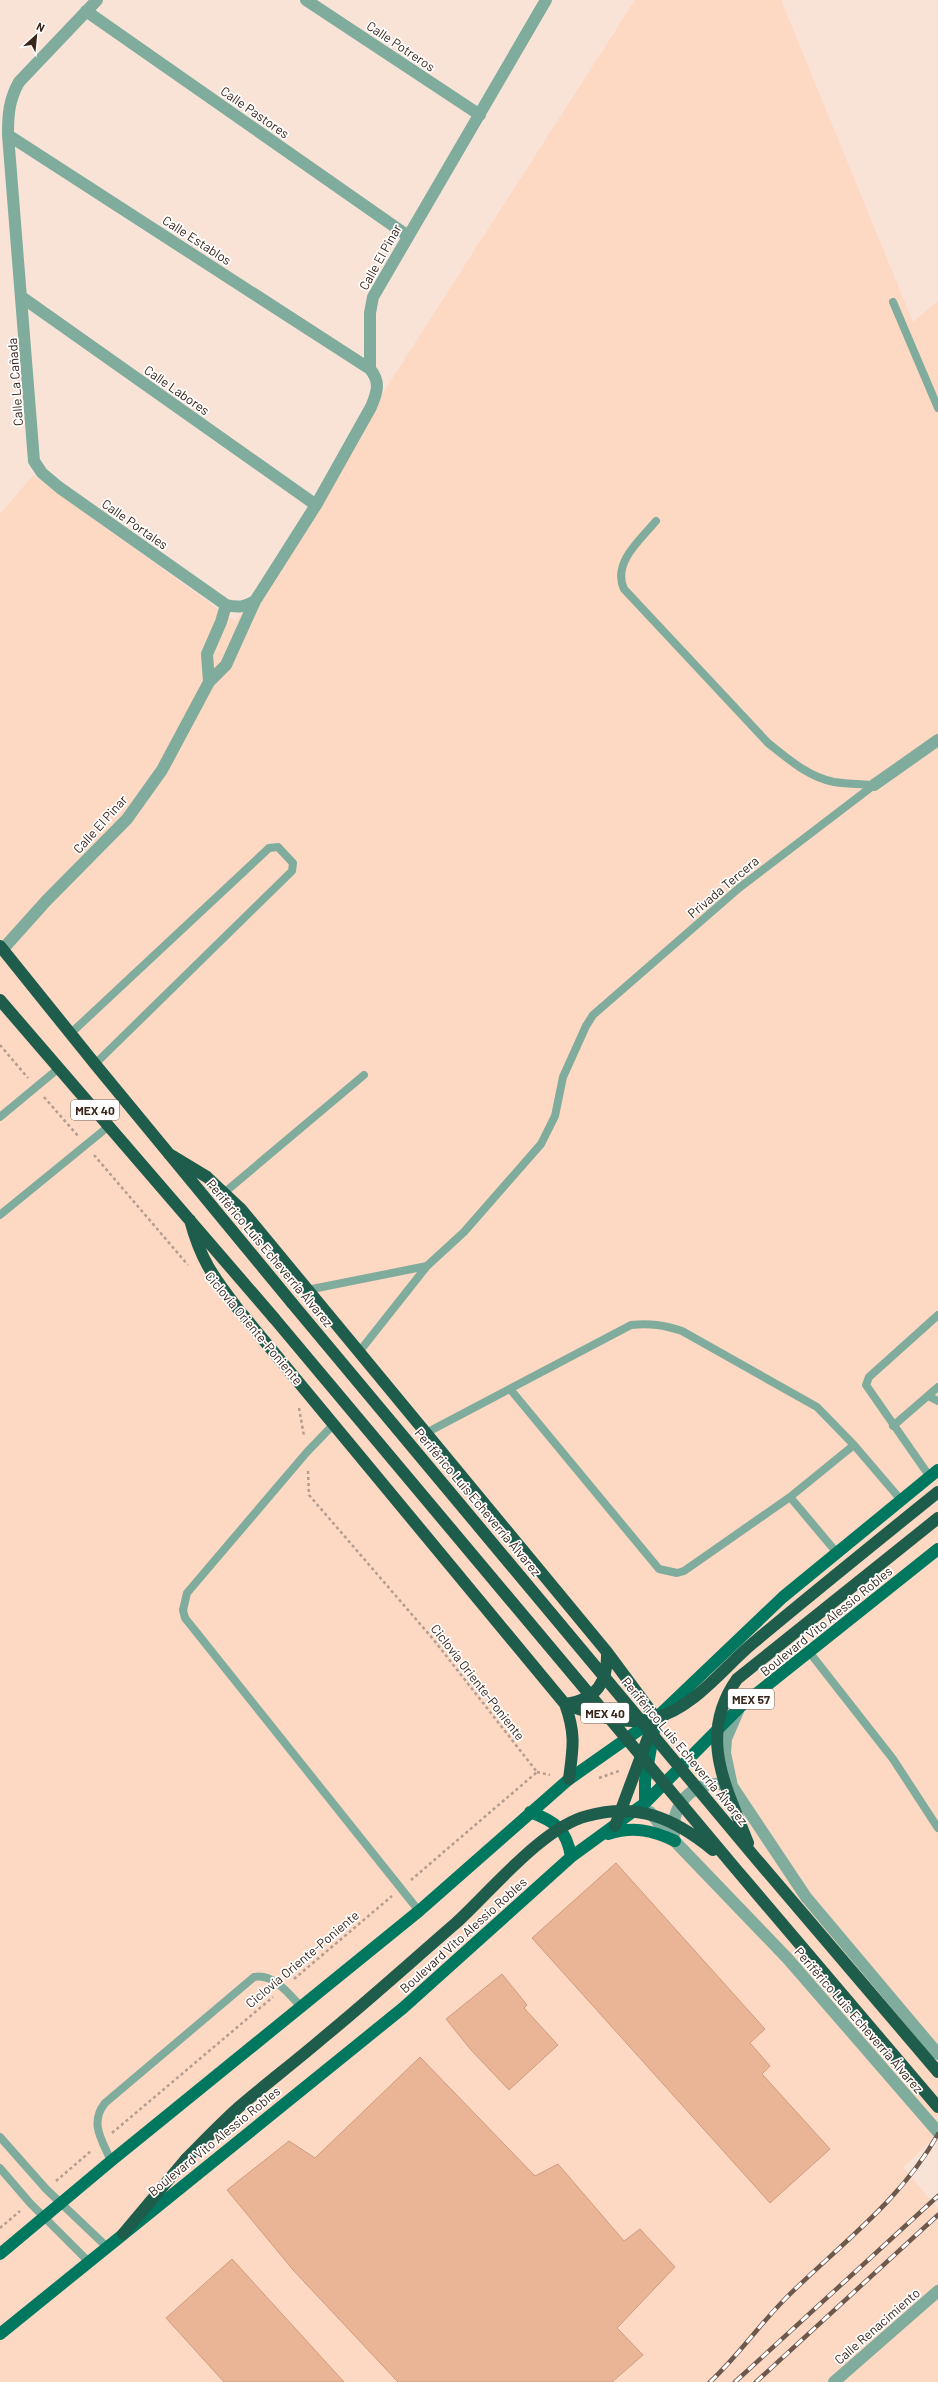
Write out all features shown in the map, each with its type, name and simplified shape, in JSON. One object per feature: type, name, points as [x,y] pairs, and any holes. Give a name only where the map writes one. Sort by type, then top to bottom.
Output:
[{"type":"highway","name":"Periférico Luis Echeverría Álvarez","points":[[1,947],[70,1034],[292,1302],[753,1855],[938,2072]]},
{"type":"highway","name":"Periférico Luis Echeverría Álvarez","points":[[0,1000],[274,1318],[735,1868],[938,2107]]},
{"type":"highway","points":[[169,1154],[201,1173],[225,1192],[607,1652],[656,1718]]},
{"type":"highway","points":[[190,1220],[198,1248],[209,1271],[238,1310],[565,1704],[573,1726],[573,1746],[569,1779]]},
{"type":"highway","points":[[565,1704],[608,1720],[631,1723],[656,1718],[679,1707],[698,1694],[751,1645],[938,1492]]},
{"type":"highway","points":[[753,1855],[719,1766],[716,1749],[716,1730],[729,1691],[737,1680],[938,1518]]},
{"type":"highway","points":[[565,1704],[580,1702],[593,1694],[603,1682],[608,1667],[607,1652]]},
{"type":"highway","points":[[615,1826],[656,1718]]},
{"type":"highway","points":[[123,2234],[186,2158],[238,2108],[326,2036],[457,1921],[540,1843],[564,1824],[606,1811],[633,1810],[653,1815],[682,1828],[735,1868]]},
{"type":"main road","points":[[0,2254],[62,2204],[111,2161],[302,2008],[419,1911],[569,1779],[656,1718],[783,1597],[934,1473]]},
{"type":"main road","name":"Boulevard Vito Alessio Robles","points":[[0,2334],[403,2008],[571,1857],[645,1803],[741,1706],[810,1653],[938,1549]]},
{"type":"main road","points":[[645,1803],[645,1781],[656,1718]]},
{"type":"main road","points":[[530,1812],[549,1819],[556,1825],[565,1836],[571,1857]]},
{"type":"main road","points":[[598,1838],[620,1830],[637,1829],[658,1833],[675,1841]]},
{"type":"street","name":"Calle La Cañada","points":[[34,461],[23,298],[8,135],[8,108],[12,94],[19,82],[97,0]]},
{"type":"street","name":"Calle Potreros","points":[[306,0],[480,115]]},
{"type":"street","name":"Calle El Pinar","points":[[1,947],[127,819],[162,770],[209,682],[226,665],[255,601],[316,505],[377,392],[376,376],[370,369],[370,313],[373,297],[546,0]]},
{"type":"street","name":"Calle Pastores","points":[[86,11],[408,236]]},
{"type":"street","name":"Calle Establos","points":[[8,135],[370,369]]},
{"type":"street","name":"Calle Labores","points":[[23,298],[316,505]]},
{"type":"street","name":"Calle Portales","points":[[34,461],[42,473],[60,488],[226,605]]},
{"type":"street","points":[[209,682],[207,654],[221,622],[226,605],[240,608],[255,601]]},
{"type":"street","points":[[874,786],[938,740]]},
{"type":"street","points":[[741,1706],[731,1725],[726,1739],[725,1753],[732,1786],[806,1897],[938,2054]]},
{"type":"street","points":[[675,1841],[673,1827],[676,1813],[682,1800],[693,1791],[706,1784],[720,1782],[732,1786]]},
{"type":"street","name":"Periférico Luis Echeverría Álvarez","points":[[645,1803],[654,1818],[788,1959],[938,2132]]},
{"type":"street","name":"Calle Renacimiento","points":[[834,2382],[938,2291]]},
{"type":"lane","points":[[893,302],[938,408]]},
{"type":"lane","points":[[656,521],[629,553],[621,569],[619,579],[624,589],[768,743],[793,763],[811,774],[833,782],[874,786]]},
{"type":"lane","name":"Privada Tercera","points":[[427,1266],[464,1232],[540,1144],[555,1116],[563,1077],[593,1015],[739,888],[874,786]]},
{"type":"lane","points":[[70,1034],[268,848],[278,847],[292,863],[292,871],[95,1064]]},
{"type":"lane","points":[[0,1117],[59,1068]]},
{"type":"lane","points":[[225,1192],[364,1075]]},
{"type":"lane","points":[[0,1215],[109,1126]]},
{"type":"lane","points":[[307,1290],[427,1266]]},
{"type":"lane","points":[[359,1352],[427,1266]]},
{"type":"lane","points":[[934,1473],[893,1426],[867,1389],[867,1381],[938,1315]]},
{"type":"lane","points":[[426,1433],[631,1325],[648,1323],[666,1326],[682,1331],[801,1397],[829,1418],[901,1500]]},
{"type":"lane","points":[[893,1426],[938,1387]]},
{"type":"lane","points":[[510,1389],[659,1569],[676,1573],[684,1571],[790,1497],[854,1445]]},
{"type":"lane","points":[[928,1396],[938,1401]]},
{"type":"lane","points":[[334,1424],[307,1452],[186,1593],[183,1610],[185,1618],[419,1911]]},
{"type":"lane","points":[[790,1497],[837,1553]]},
{"type":"lane","points":[[810,1653],[893,1759],[938,1828]]},
{"type":"lane","points":[[111,2161],[96,2119],[105,2103],[254,1977],[265,1977],[283,1988],[302,2008]]},
{"type":"lane","points":[[0,2137],[46,2189],[107,2247]]},
{"type":"lane","points":[[0,2168],[30,2203],[89,2262]]},
{"type":"path","name":"Ciclovía Oriente-Poniente","points":[[0,1046],[193,1270]]},
{"type":"path","name":"Ciclovía Oriente-Poniente","points":[[46,2189],[537,1772],[433,1639],[309,1495],[307,1452],[299,1405]]},
{"type":"path","points":[[0,2228],[30,2203]]},
{"type":"shaded area","points":[[635,0],[781,0],[913,322],[938,301],[938,2135],[903,2167],[938,2209],[938,2382],[0,2382],[0,514],[33,475],[236,622]]},
{"type":"building","points":[[616,1863],[765,2029],[750,2043],[770,2066],[762,2074],[830,2149],[770,2203],[532,1938]]},
{"type":"building","points":[[502,1974],[527,2005],[524,2008],[558,2045],[509,2090],[471,2050],[446,2019]]},
{"type":"building","points":[[420,2057],[535,2176],[558,2164],[624,2241],[640,2229],[675,2267],[617,2328],[643,2355],[612,2382],[398,2382],[294,2271],[227,2190],[289,2141],[315,2158]]},
{"type":"building","points":[[232,2259],[344,2382],[224,2382],[166,2318]]},
{"type":"railway","points":[[710,2382],[730,2362],[786,2298],[868,2222],[887,2202],[906,2181],[938,2134]]},
{"type":"railway","points":[[735,2382],[938,2196]]},
{"type":"railway","points":[[756,2382],[938,2215]]}]
